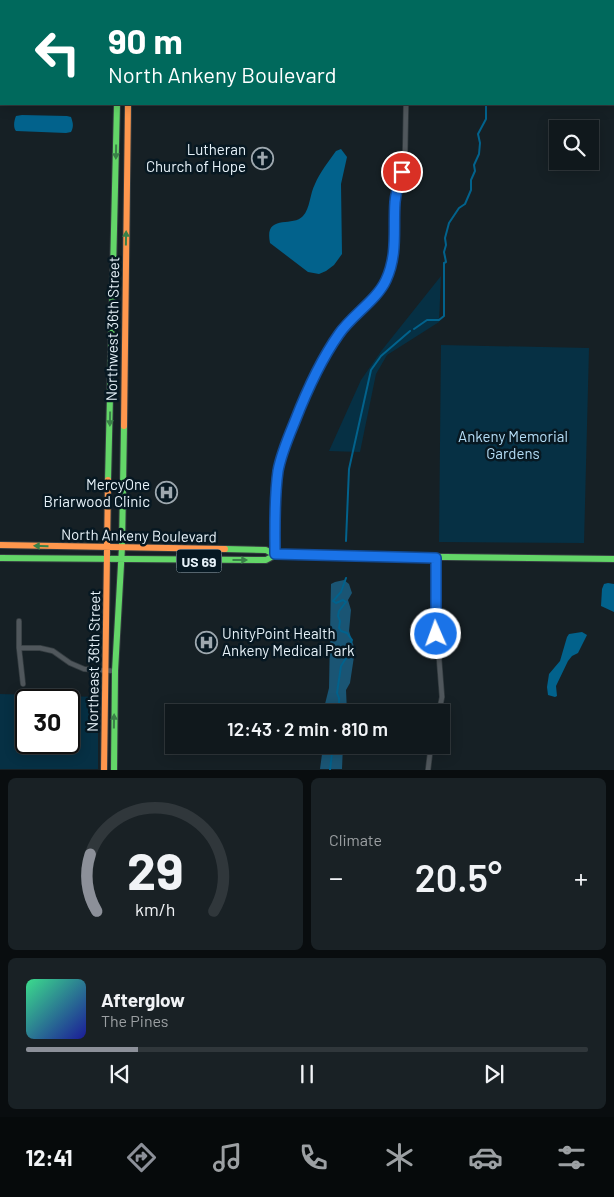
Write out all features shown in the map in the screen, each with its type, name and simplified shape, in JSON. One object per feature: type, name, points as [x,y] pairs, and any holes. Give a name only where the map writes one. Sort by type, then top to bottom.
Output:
[{"type":"main road","name":"Northwest 36th Street","points":[[107,554],[117,105]]},
{"type":"main road","name":"Northwest 36th Street","points":[[122,554],[128,105]]},
{"type":"main road","name":"North Ankeny Boulevard","points":[[0,545],[107,554],[266,560],[275,554]]},
{"type":"main road","name":"North Ankeny Boulevard","points":[[0,558],[266,550],[275,554],[436,558],[614,559]]},
{"type":"main road","name":"Northeast 36th Street","points":[[104,770],[107,554]]},
{"type":"main road","name":"Northeast 36th Street","points":[[114,770],[115,671],[122,554]]},
{"type":"street","points":[[275,554],[278,469],[287,441],[325,354],[342,330],[384,284],[392,265],[395,249],[395,201],[405,156],[406,105]]},
{"type":"street","points":[[436,558],[435,612],[442,696],[440,704]]},
{"type":"street","points":[[18,621],[23,684]]},
{"type":"street","points":[[19,648],[46,649],[59,654],[76,667],[115,671]]},
{"type":"street","points":[[428,770],[430,754]]},
{"type":"green space","points":[[441,276],[439,322],[387,355],[376,374],[360,452],[329,451],[361,380],[382,350]]},
{"type":"green space","name":"Ankeny Memorial Gardens","points":[[441,345],[589,348],[584,543],[439,542]]},
{"type":"green space","points":[[0,694],[15,694],[15,754],[80,754],[80,696],[98,697],[98,769],[0,769]]},
{"type":"shaded area","points":[[16,116],[71,117],[73,128],[71,132],[66,133],[16,131],[14,124]]},
{"type":"shaded area","points":[[341,149],[347,157],[341,184],[342,254],[334,265],[326,271],[319,274],[308,272],[270,243],[269,234],[275,224],[292,221],[303,216],[319,175],[336,151]]},
{"type":"shaded area","points":[[344,580],[349,584],[352,593],[348,600],[351,610],[349,631],[355,650],[350,683],[346,690],[347,704],[325,704],[329,688],[331,584]]},
{"type":"shaded area","points":[[604,584],[614,584],[614,612],[601,606],[602,589]]},
{"type":"shaded area","points":[[582,632],[587,635],[578,653],[568,661],[556,686],[557,696],[548,695],[549,674],[560,661],[567,637],[569,634]]},
{"type":"shaded area","points":[[322,754],[343,754],[342,769],[320,769]]},
{"type":"waterway","points":[[414,329],[427,320],[439,320],[444,316],[445,238],[449,223],[459,208],[465,204],[471,190],[471,180],[475,171],[474,165],[479,154],[480,143],[478,134],[486,119],[486,105]]},
{"type":"waterway","points":[[346,541],[349,469],[371,370],[381,356],[410,331]]},
{"type":"waterway","points":[[339,704],[337,693],[341,666],[348,655],[347,651],[352,640],[347,633],[339,628],[339,611],[346,602],[343,600],[336,603],[333,601],[341,592],[346,578]]},
{"type":"waterway","points":[[330,770],[332,754]]},
{"type":"traffic: fast","points":[[108,480],[117,105]]},
{"type":"traffic: fast","points":[[114,770],[115,671],[122,547],[124,426]]},
{"type":"traffic: fast","points":[[225,549],[266,550],[275,555],[614,559]]},
{"type":"traffic: fast","points":[[0,558],[266,560],[275,555]]},
{"type":"traffic: slow","points":[[124,426],[128,105]]},
{"type":"traffic: slow","points":[[104,770],[108,480]]},
{"type":"traffic: slow","points":[[0,545],[225,549]]},
{"type":"place","name":"Lutheran Church of Hope","points":[[262,158]]},
{"type":"place","name":"MercyOne Briarwood Clinic","points":[[166,493]]},
{"type":"place","name":"UnityPoint Health Ankeny Medical Park","points":[[206,642]]},
{"type":"route","points":[[402,172],[395,201],[395,249],[387,278],[376,294],[342,330],[325,354],[284,449],[278,469],[276,488],[275,554],[436,558],[436,634]]}]
